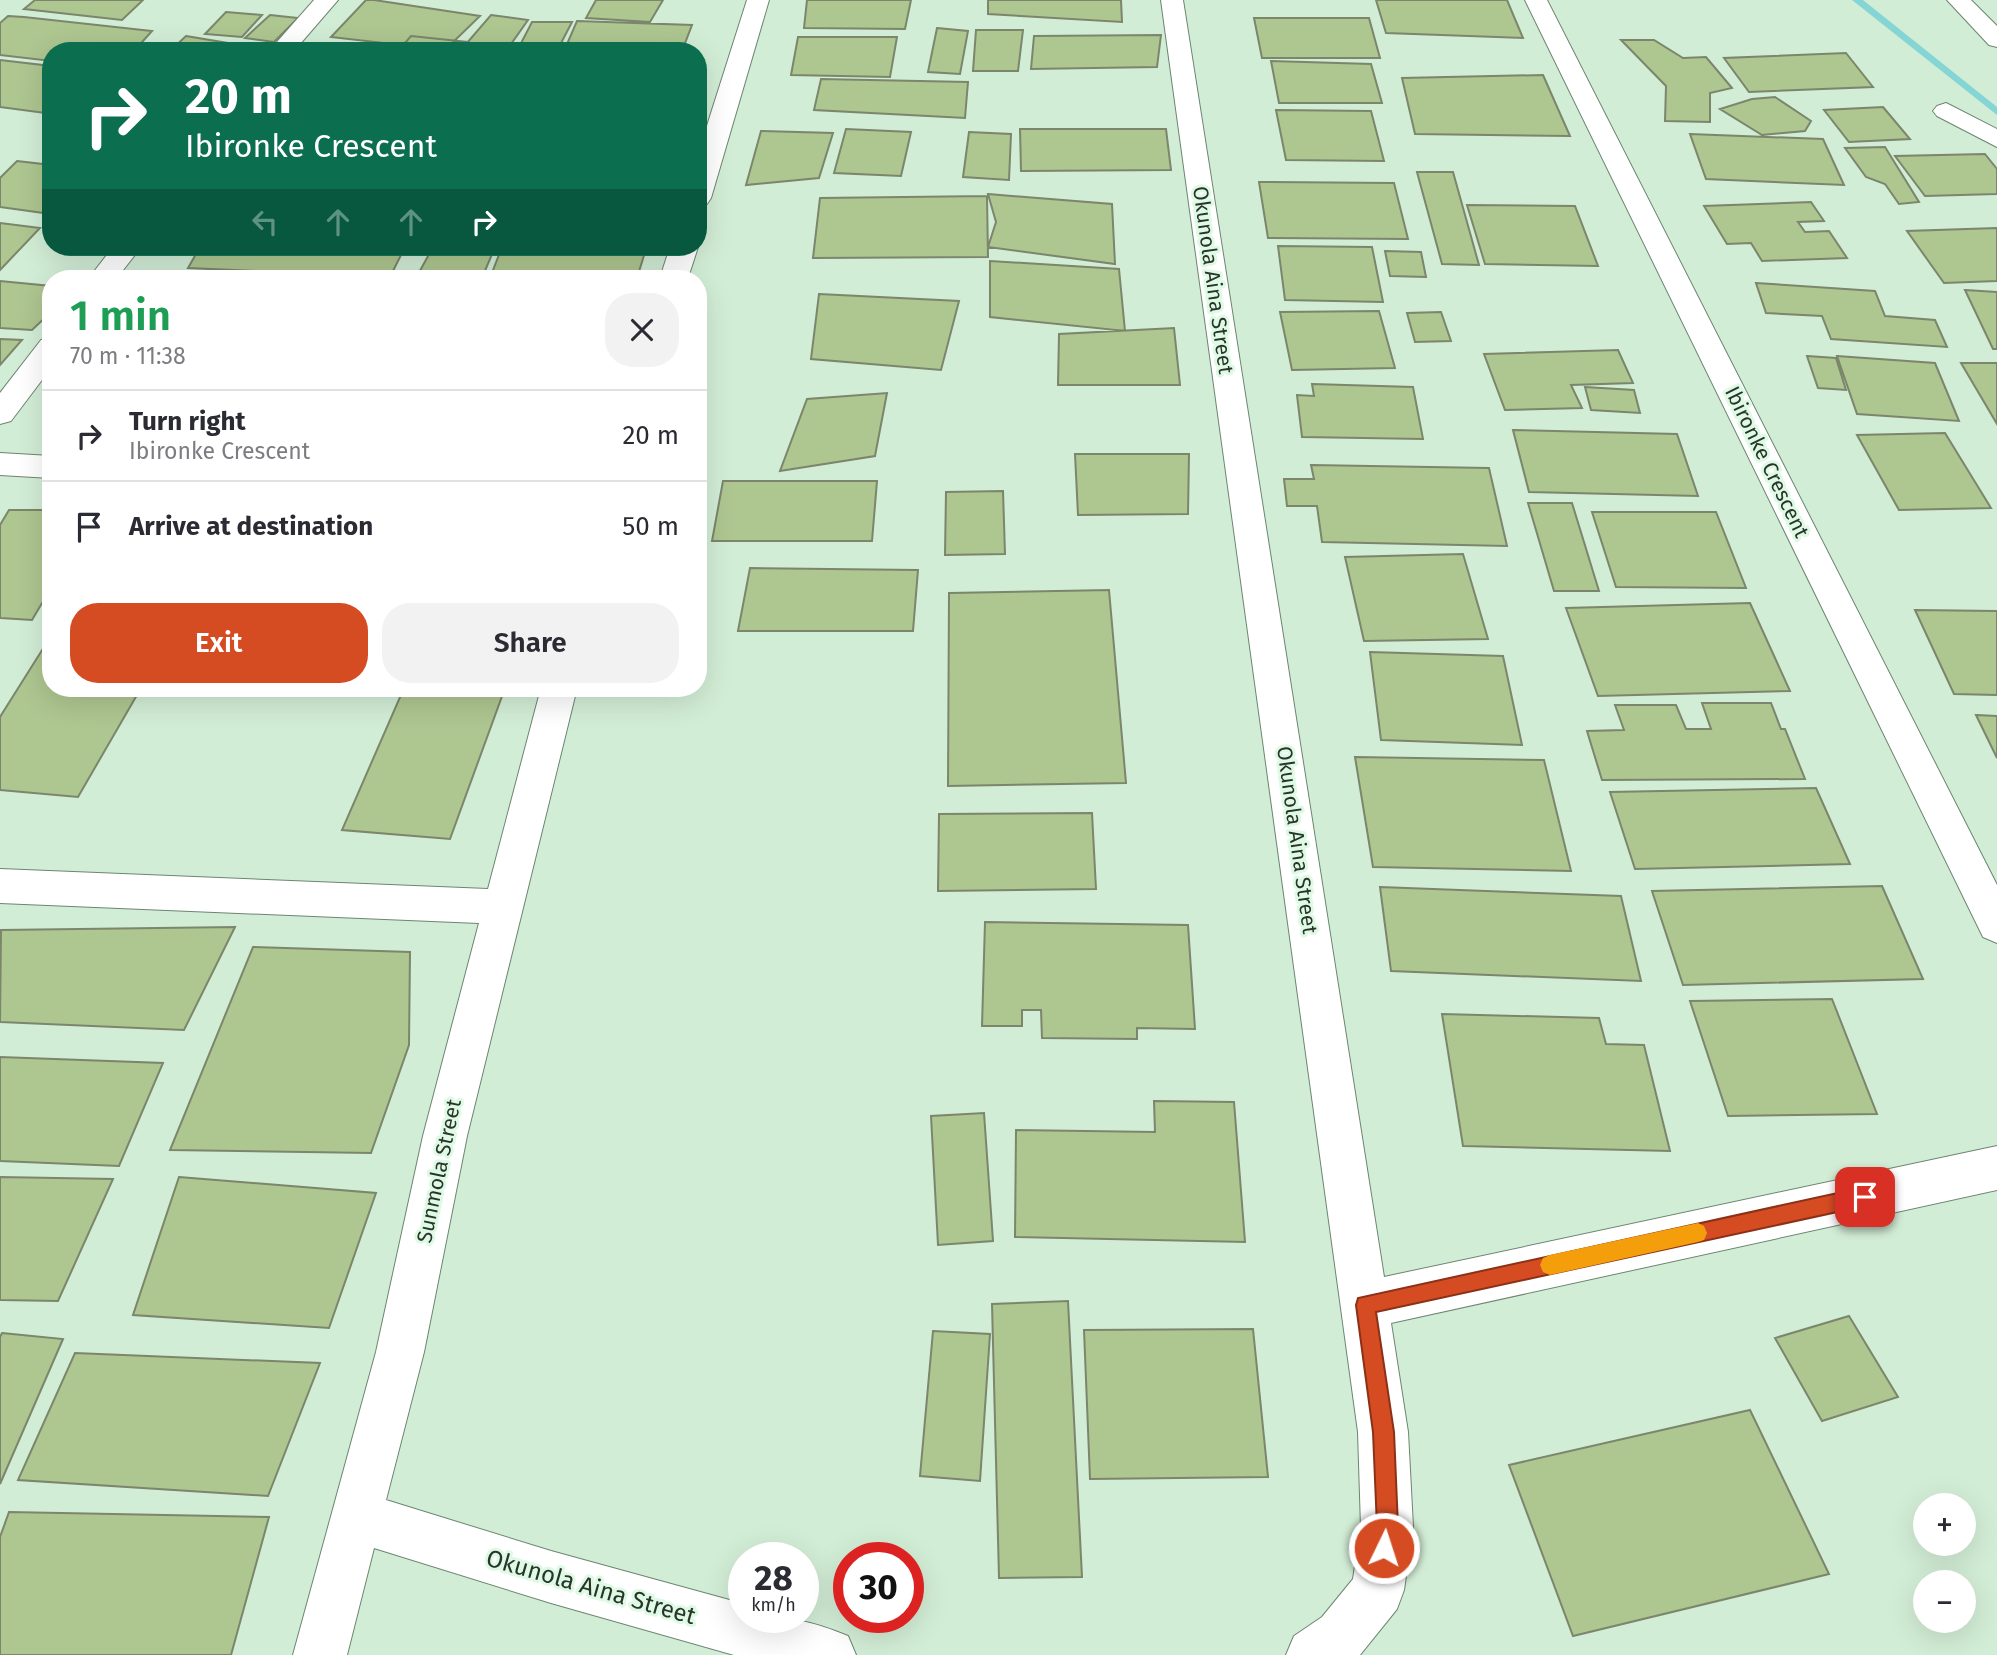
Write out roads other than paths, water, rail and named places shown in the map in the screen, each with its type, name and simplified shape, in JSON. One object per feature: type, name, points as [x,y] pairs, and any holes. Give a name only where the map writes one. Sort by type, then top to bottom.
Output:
[{"type":"street","points":[[289,42],[327,0]]},
{"type":"street","points":[[707,168],[758,0]]},
{"type":"street","name":"Okunola Aina Street","points":[[1172,0],[1384,1432],[1387,1527],[1378,1590],[1341,1636],[1313,1655]]},
{"type":"street","name":"Ibironke Crescent","points":[[1536,0],[1997,925]]},
{"type":"street","points":[[1958,0],[1997,40]]},
{"type":"street","points":[[1947,111],[1997,139]]},
{"type":"street","points":[[109,270],[120,256]]},
{"type":"street","points":[[0,414],[42,359]]},
{"type":"street","points":[[0,464],[42,466]]},
{"type":"street","name":"Sunmola Street","points":[[320,1655],[400,1352],[445,1136],[501,907],[557,697]]},
{"type":"street","points":[[0,886],[501,907]]},
{"type":"street","points":[[1365,1305],[1997,1168]]},
{"type":"street","name":"Okunola Aina Street","points":[[355,1516],[564,1580],[829,1655]]},
{"type":"waterway","points":[[1857,0],[1997,112]]}]
